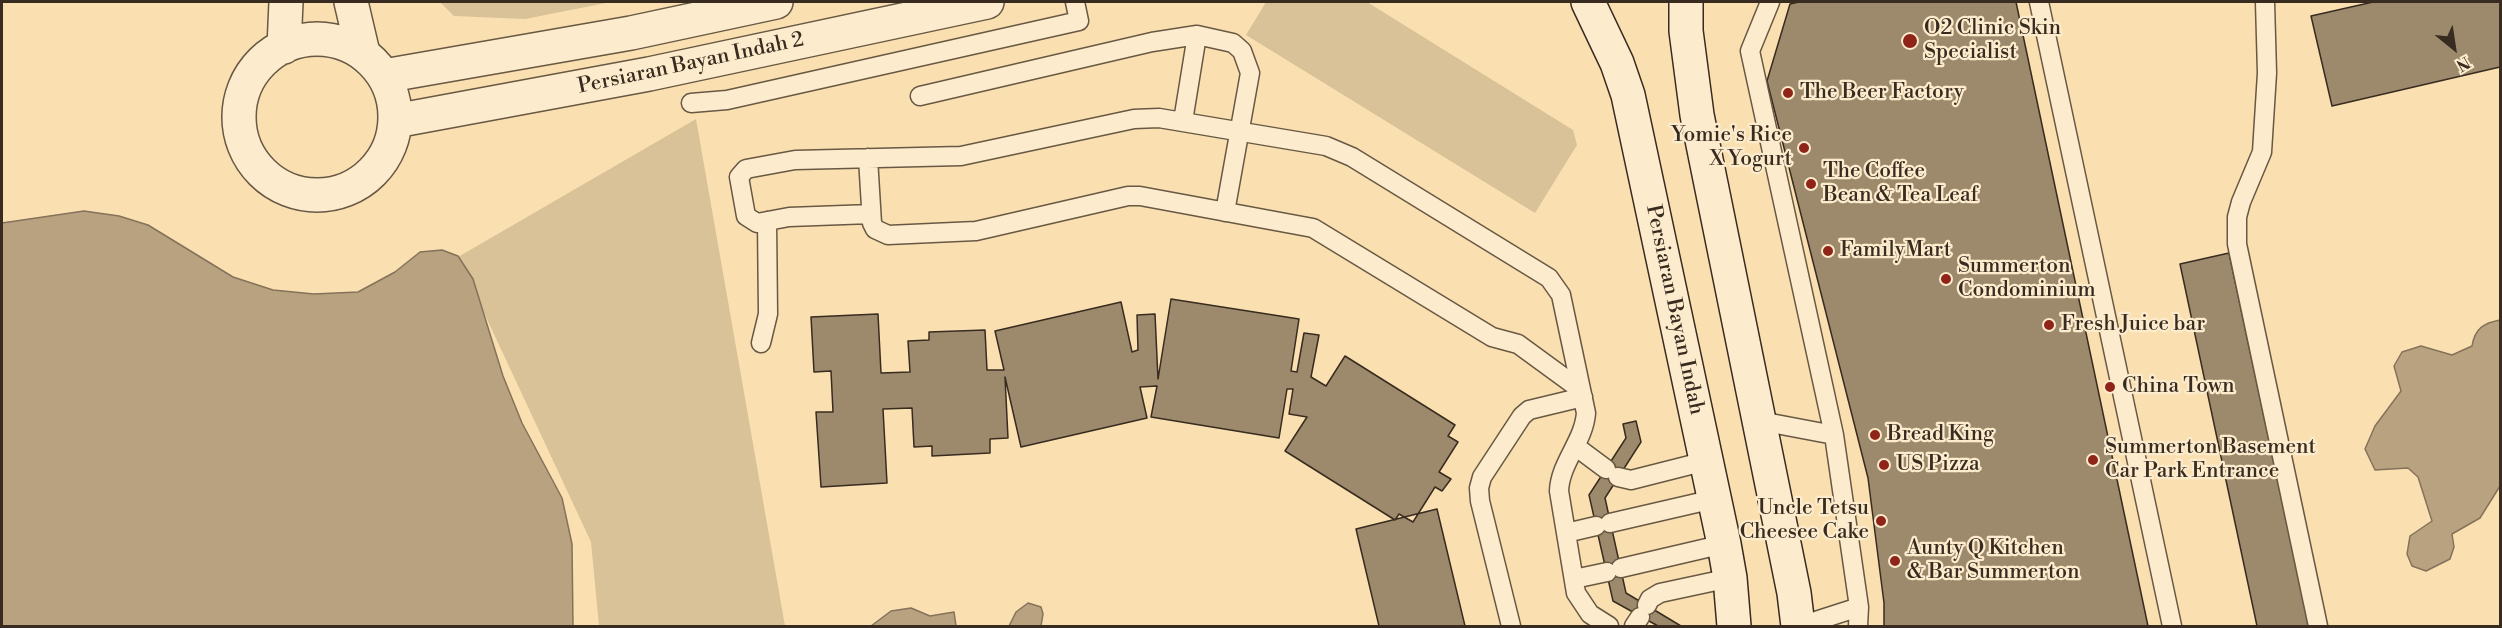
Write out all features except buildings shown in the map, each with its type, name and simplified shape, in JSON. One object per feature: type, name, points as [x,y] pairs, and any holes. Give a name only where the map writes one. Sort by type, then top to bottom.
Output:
[{"type":"street","points":[[284,47],[286,2]]},
{"type":"street","points":[[351,2],[373,65],[393,97],[395,121],[390,146],[377,167],[358,184],[334,193],[309,195],[285,189],[264,175],[248,154],[240,131],[240,106],[248,81],[258,68],[284,47],[303,40],[324,39],[345,44],[373,65]]},
{"type":"street","name":"Persiaran Bayan Indah 2","points":[[373,65],[631,33],[776,2]]},
{"type":"street","name":"Persiaran Bayan Indah 2","points":[[395,121],[649,74],[987,2]]},
{"type":"street","name":"Persiaran Bayan Indah","points":[[1588,2],[1617,63],[1629,95],[1724,544],[1730,578],[1734,627]]},
{"type":"street","points":[[1686,2],[1686,32],[1697,116],[1760,421],[1799,627]]},
{"type":"lane","points":[[691,103],[727,100],[1079,21],[1075,2]]},
{"type":"lane","points":[[1770,2],[1750,51],[1834,435],[1859,607],[1858,627]]},
{"type":"lane","points":[[2039,2],[2172,627]]},
{"type":"lane","points":[[2265,2],[2266,73],[2262,152],[2241,202],[2237,217],[2237,244],[2318,627]]},
{"type":"lane","points":[[1182,122],[1197,35]]},
{"type":"lane","points":[[920,96],[1152,42],[1207,35],[1233,43],[1242,51],[1248,62],[1250,73],[1225,212]]},
{"type":"lane","points":[[871,214],[789,217],[757,223],[746,216],[739,177],[741,172],[795,160],[961,156],[1134,119],[1159,118],[1326,146],[1352,157],[1549,278],[1561,295],[1582,394],[1585,420],[1559,482],[1566,533],[1581,604],[1609,627]]},
{"type":"lane","points":[[868,158],[871,214],[875,229],[888,235],[976,231],[1128,196],[1313,228],[1492,337],[1518,344],[1582,394]]},
{"type":"lane","points":[[761,343],[768,314],[767,221]]},
{"type":"lane","points":[[1511,627],[1480,501],[1482,477],[1529,410],[1582,394]]},
{"type":"lane","points":[[1760,421],[1834,435]]},
{"type":"lane","points":[[1575,446],[1612,473],[1631,480],[1706,461]]},
{"type":"lane","points":[[1566,533],[1714,499]]},
{"type":"lane","points":[[1574,579],[1724,544]]},
{"type":"lane","points":[[1640,616],[1650,599],[1660,593],[1730,578]]},
{"type":"lane","points":[[1799,627],[1859,607]]},
{"type":"shaded area","points":[[440,2],[611,2],[525,19],[454,16]]},
{"type":"shaded area","points":[[1266,2],[1367,2],[1573,130],[1577,145],[1535,213],[1246,35]]},
{"type":"shaded area","points":[[696,119],[785,626],[599,626],[591,542],[458,257]]},
{"type":"shaded area","points":[[84,211],[119,216],[148,225],[233,277],[273,290],[314,294],[358,292],[395,272],[420,252],[442,250],[458,256],[473,279],[503,376],[522,423],[562,498],[572,544],[573,626],[2,626],[2,223]]},
{"type":"shaded area","points":[[2500,320],[2500,486],[2480,518],[2452,534],[2454,547],[2450,559],[2426,571],[2412,566],[2407,554],[2410,536],[2432,521],[2418,477],[2408,468],[2375,470],[2365,449],[2375,426],[2401,391],[2394,366],[2402,352],[2421,346],[2452,355],[2472,346],[2475,335],[2481,327]]},
{"type":"shaded area","points":[[1028,603],[1041,607],[1043,614],[1041,626],[1009,626],[1016,612]]},
{"type":"shaded area","points":[[911,608],[930,616],[954,612],[956,626],[871,626],[891,611]]},
{"type":"place","name":"O2 Clinic Skin Specialist","points":[[1910,41]]},
{"type":"place","name":"The Beer Factory","points":[[1788,93]]},
{"type":"place","name":"Yomie's Rice X Yogurt","points":[[1804,148]]},
{"type":"place","name":"The Coffee Bean & Tea Leaf","points":[[1811,184]]},
{"type":"place","name":"FamilyMart","points":[[1828,251]]},
{"type":"place","name":"Summerton Condominium","points":[[1946,279]]},
{"type":"place","name":"Fresh Juice bar","points":[[2049,325]]},
{"type":"place","name":"China Town","points":[[2110,387]]},
{"type":"place","name":"Bread King","points":[[1875,435]]},
{"type":"place","name":"Summerton Basement Car Park Entrance","points":[[2093,460]]},
{"type":"place","name":"US Pizza","points":[[1884,465]]},
{"type":"place","name":"Uncle Tetsu Cheesee Cake","points":[[1881,521]]},
{"type":"place","name":"Aunty Q Kitchen & Bar Summerton","points":[[1895,561]]}]
